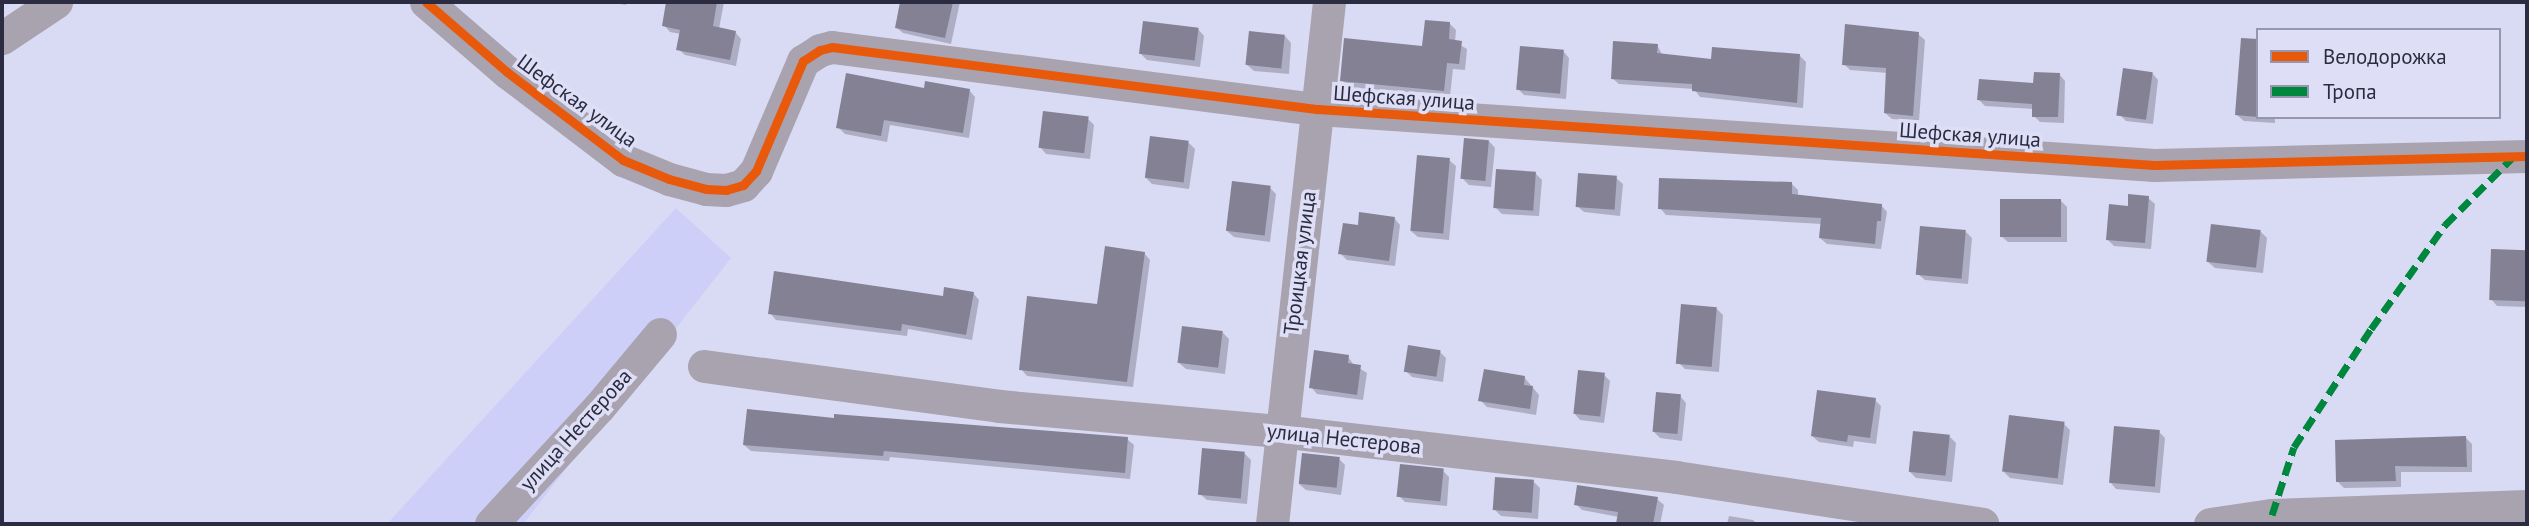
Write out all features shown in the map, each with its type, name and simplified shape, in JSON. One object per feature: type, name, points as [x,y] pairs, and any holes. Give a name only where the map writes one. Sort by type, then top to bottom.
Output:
[{"type":"street","points":[[2,38],[55,2]]},
{"type":"street","name":"Шефская улица","points":[[426,2],[507,72],[623,160],[669,179],[706,189],[726,190],[743,185],[756,171],[803,61],[820,50],[832,47],[1318,109],[2154,165],[2523,147]]},
{"type":"street","name":"Троицкая улица","points":[[1272,524],[1280,431],[1329,2]]},
{"type":"street","name":"улица Нестерова","points":[[491,524],[599,407],[660,334]]},
{"type":"street","name":"улица Нестерова","points":[[704,366],[999,405],[1280,431],[1676,477],[1982,524]]},
{"type":"street","points":[[2210,524],[2272,515],[2527,506]]},
{"type":"shaded area","points":[[676,208],[731,258],[523,524],[387,524]]},
{"type":"building","points":[[666,2],[717,2],[713,26],[736,31],[730,60],[676,50],[680,30],[662,26]]},
{"type":"building","points":[[900,2],[953,2],[945,38],[895,28]]},
{"type":"building","points":[[1425,20],[1450,22],[1449,39],[1462,41],[1459,64],[1447,63],[1444,91],[1340,81],[1344,38],[1422,46]]},
{"type":"building","points":[[1143,21],[1199,28],[1195,61],[1139,54]]},
{"type":"building","points":[[1845,24],[1919,32],[1913,116],[1884,113],[1886,68],[1842,65]]},
{"type":"building","points":[[1249,31],[1285,35],[1281,69],[1245,65]]},
{"type":"building","points":[[2241,38],[2256,39],[2256,117],[2235,115]]},
{"type":"building","points":[[1613,41],[1658,44],[1657,53],[1711,59],[1712,47],[1800,54],[1797,103],[1692,91],[1692,84],[1611,79]]},
{"type":"building","points":[[1520,46],[1564,50],[1560,94],[1516,90]]},
{"type":"building","points":[[2123,68],[2153,72],[2146,120],[2116,116]]},
{"type":"building","points":[[2034,72],[2060,73],[2058,117],[2032,117],[2032,104],[1977,100],[1979,79],[2033,83]]},
{"type":"building","points":[[846,73],[924,88],[925,81],[970,89],[963,133],[884,120],[881,136],[836,128]]},
{"type":"building","points":[[1043,111],[1089,117],[1084,153],[1038,148]]},
{"type":"building","points":[[1150,136],[1189,141],[1184,182],[1145,178]]},
{"type":"building","points":[[1464,138],[1489,140],[1485,181],[1460,179]]},
{"type":"building","points":[[1417,155],[1450,158],[1443,234],[1410,231]]},
{"type":"building","points":[[1496,169],[1536,172],[1533,211],[1493,208]]},
{"type":"building","points":[[1578,173],[1617,176],[1615,210],[1576,207]]},
{"type":"building","points":[[1659,178],[1792,182],[1792,194],[1882,204],[1881,221],[1877,221],[1875,244],[1819,238],[1821,218],[1658,209]]},
{"type":"building","points":[[1232,181],[1271,186],[1265,235],[1226,231]]},
{"type":"building","points":[[2128,194],[2149,196],[2145,243],[2106,240],[2109,204],[2128,206]]},
{"type":"building","points":[[2000,199],[2061,199],[2061,237],[2000,237]]},
{"type":"building","points":[[1359,212],[1395,217],[1389,261],[1338,254],[1343,223],[1358,225]]},
{"type":"building","points":[[2211,224],[2261,230],[2256,268],[2206,262]]},
{"type":"building","points":[[1920,226],[1966,230],[1962,279],[1916,275]]},
{"type":"building","points":[[1105,246],[1145,252],[1127,382],[1019,370],[1027,296],[1097,304]]},
{"type":"building","points":[[2491,249],[2527,250],[2525,301],[2489,300]]},
{"type":"building","points":[[774,271],[943,296],[944,287],[974,292],[966,335],[902,324],[901,331],[768,314]]},
{"type":"building","points":[[1681,304],[1717,307],[1712,367],[1676,364]]},
{"type":"building","points":[[1182,326],[1223,331],[1218,368],[1177,363]]},
{"type":"building","points":[[1408,345],[1441,350],[1436,377],[1404,372]]},
{"type":"building","points":[[1314,350],[1349,355],[1348,363],[1361,365],[1357,395],[1309,388]]},
{"type":"building","points":[[1484,369],[1525,376],[1524,385],[1533,386],[1530,409],[1478,401]]},
{"type":"building","points":[[1578,370],[1605,373],[1600,417],[1573,414]]},
{"type":"building","points":[[1817,390],[1876,398],[1870,438],[1848,435],[1847,442],[1811,436]]},
{"type":"building","points":[[1656,392],[1681,394],[1677,434],[1653,432]]},
{"type":"building","points":[[747,409],[834,418],[834,414],[1128,437],[1125,473],[884,451],[883,456],[743,445]]},
{"type":"building","points":[[2009,415],[2065,422],[2058,478],[2002,472]]},
{"type":"building","points":[[2114,426],[2160,430],[2155,487],[2109,483]]},
{"type":"building","points":[[1913,431],[1950,435],[1946,476],[1909,472]]},
{"type":"building","points":[[2466,436],[2467,467],[2395,466],[2396,481],[2336,482],[2335,440]]},
{"type":"building","points":[[1202,448],[1245,452],[1241,499],[1198,495]]},
{"type":"building","points":[[1302,453],[1340,457],[1337,488],[1299,484]]},
{"type":"building","points":[[1400,464],[1444,469],[1440,501],[1397,497]]},
{"type":"building","points":[[1495,477],[1534,480],[1532,513],[1493,510]]},
{"type":"building","points":[[1577,485],[1658,497],[1653,524],[1616,524],[1618,512],[1574,505]]},
{"type":"marked path","points":[[2272,515],[2294,447],[2371,329],[2445,225],[2514,156]]},
{"type":"cycle path","points":[[426,2],[507,72],[623,160],[669,179],[706,189],[726,190],[743,185],[756,171],[803,61],[820,50],[832,47],[1318,109],[2154,165],[2527,156]]}]
